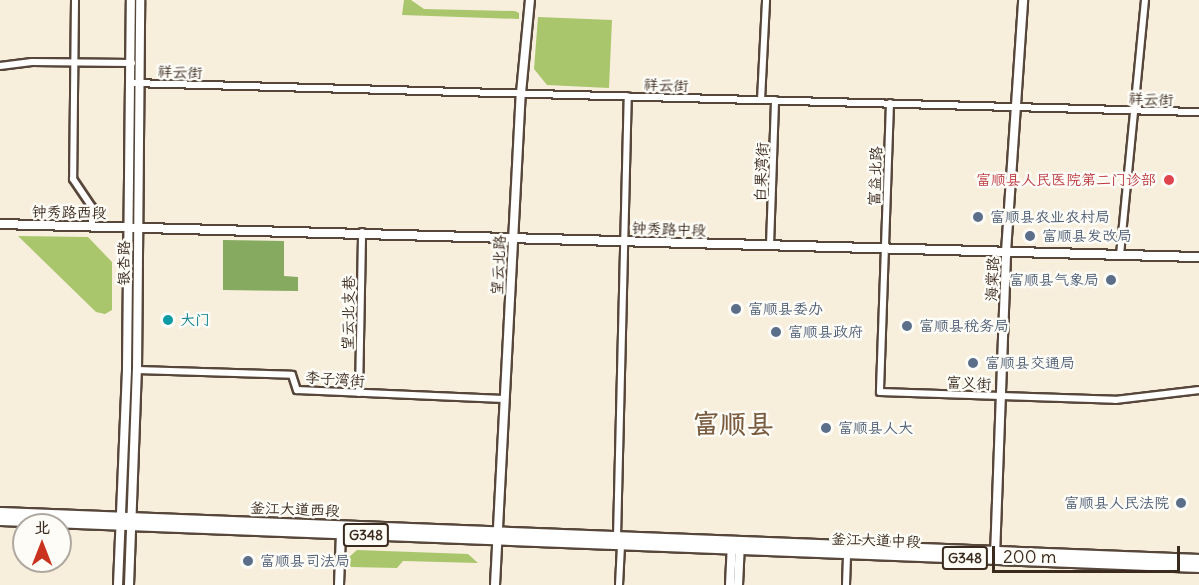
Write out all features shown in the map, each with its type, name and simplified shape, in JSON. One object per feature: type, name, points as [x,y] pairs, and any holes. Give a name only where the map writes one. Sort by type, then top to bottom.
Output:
[{"type":"main road","name":"釜江大道西段","points":[[0,512],[341,534],[496,536]]},
{"type":"main road","name":"釜江大道西段","points":[[0,520],[126,521],[736,546]]},
{"type":"main road","name":"釜江大道中段","points":[[736,546],[847,554],[995,555]]},
{"type":"main road","name":"釜江大道中段","points":[[736,546],[1199,563]]},
{"type":"street","points":[[75,0],[72,63],[73,179],[92,207],[92,226]]},
{"type":"street","name":"银杏路","points":[[131,0],[132,63],[136,83]]},
{"type":"street","name":"银杏路","points":[[126,521],[140,0]]},
{"type":"street","name":"望云北路","points":[[495,585],[521,93],[530,0]]},
{"type":"street","points":[[761,100],[766,0]]},
{"type":"street","name":"海棠路","points":[[995,555],[1006,252],[1023,0]]},
{"type":"street","points":[[1120,255],[1145,0]]},
{"type":"street","points":[[0,66],[132,63]]},
{"type":"street","name":"祥云街","points":[[136,83],[1199,112]]},
{"type":"street","points":[[619,585],[627,96]]},
{"type":"street","name":"白果湾街","points":[[770,245],[775,100]]},
{"type":"street","name":"富益北路","points":[[884,249],[890,104]]},
{"type":"street","name":"钟秀路西段","points":[[0,224],[133,227]]},
{"type":"street","name":"银杏路","points":[[126,521],[137,370],[133,227]]},
{"type":"street","name":"钟秀路中段","points":[[133,227],[1199,257]]},
{"type":"street","name":"望云北支巷","points":[[359,393],[362,232]]},
{"type":"street","name":"富义街","points":[[884,249],[880,392],[1115,400],[1199,390]]},
{"type":"street","name":"李子湾街","points":[[137,370],[292,375],[297,390],[504,399]]},
{"type":"street","points":[[118,585],[126,521]]},
{"type":"street","points":[[126,521],[129,585]]},
{"type":"street","points":[[339,585],[341,534]]},
{"type":"street","points":[[730,585],[736,546]]},
{"type":"street","points":[[736,546],[738,585]]},
{"type":"street","points":[[846,585],[847,554]]},
{"type":"green space","points":[[404,0],[411,0],[424,9],[515,11],[519,13],[519,19],[402,15]]},
{"type":"green space","points":[[538,17],[612,20],[609,88],[547,85],[534,69]]},
{"type":"green space","points":[[18,236],[88,237],[112,262],[112,310],[105,314],[96,312]]},
{"type":"green space","points":[[223,240],[284,241],[284,276],[298,277],[298,291],[223,290]]},
{"type":"green space","points":[[357,550],[468,554],[478,563],[403,561],[397,568],[351,567],[347,559]]},
{"type":"place","name":"富顺县人民医院第二门诊部","points":[[1169,180]]},
{"type":"place","name":"富顺县农业农村局","points":[[978,217]]},
{"type":"place","name":"富顺县发改局","points":[[1030,236]]},
{"type":"place","name":"富顺县气象局","points":[[1111,280]]},
{"type":"place","name":"富顺县委办","points":[[736,309]]},
{"type":"place","name":"大门","points":[[168,320]]},
{"type":"place","name":"富顺县税务局","points":[[907,326]]},
{"type":"place","name":"富顺县政府","points":[[776,332]]},
{"type":"place","name":"富顺县交通局","points":[[973,363]]},
{"type":"place","name":"富顺县人大","points":[[826,428]]},
{"type":"place","name":"富顺县人民法院","points":[[1181,503]]},
{"type":"place","name":"富顺县司法局","points":[[248,561]]},
{"type":"district","name":"富顺县","points":[[733,424]]}]
